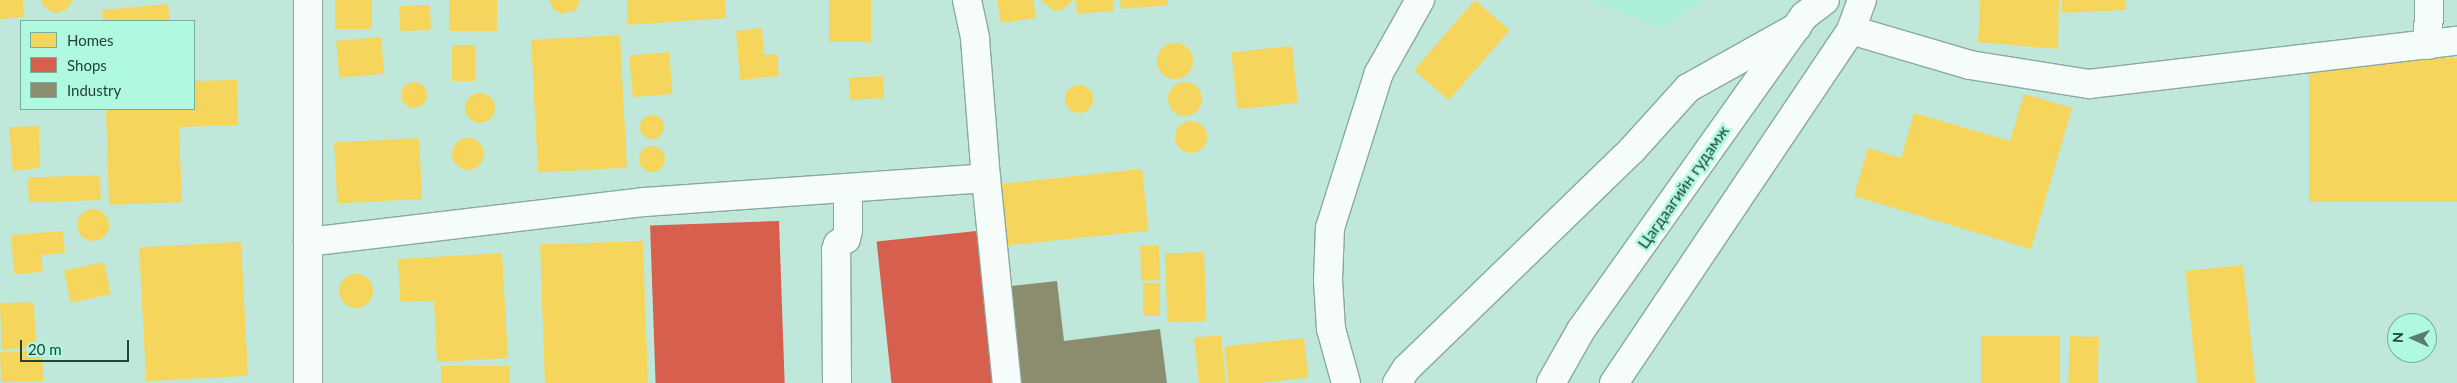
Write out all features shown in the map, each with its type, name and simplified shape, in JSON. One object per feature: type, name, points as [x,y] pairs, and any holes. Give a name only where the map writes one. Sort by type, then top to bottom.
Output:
[{"type":"street","points":[[308,0],[308,383]]},
{"type":"street","points":[[968,0],[975,38],[986,178],[1007,383]]},
{"type":"street","points":[[1346,383],[1332,329],[1328,280],[1330,228],[1379,73],[1420,0]]},
{"type":"street","name":"Цагдаагийн гудамж","points":[[1551,383],[1581,330],[1804,16],[1825,0]]},
{"type":"street","points":[[1621,377],[1851,30],[1862,0]]},
{"type":"street","points":[[2428,45],[2429,0]]},
{"type":"street","points":[[1397,383],[1406,369],[1632,150],[1688,88],[1797,27]]},
{"type":"street","points":[[1851,30],[1970,65],[2089,84],[2457,42]]},
{"type":"street","points":[[308,242],[644,202],[986,178]]},
{"type":"street","points":[[838,383],[836,250],[838,244],[846,239],[848,230],[848,188]]},
{"type":"street","points":[[1542,383],[1581,330]]},
{"type":"shaded area","points":[[1589,0],[1702,0],[1661,28]]},
{"type":"building: Homes","points":[[0,0],[23,0],[24,17],[0,19]]},
{"type":"building: Homes","points":[[41,0],[73,0],[67,9],[56,13],[45,8]]},
{"type":"building: Homes","points":[[335,0],[372,0],[372,29],[335,29]]},
{"type":"building: Homes","points":[[449,0],[497,0],[497,31],[449,31]]},
{"type":"building: Homes","points":[[549,0],[580,0],[576,10],[562,14],[554,10]]},
{"type":"building: Homes","points":[[627,0],[725,0],[726,18],[628,25]]},
{"type":"building: Homes","points":[[829,0],[871,0],[871,42],[829,42]]},
{"type":"building: Homes","points":[[997,0],[1033,0],[1036,18],[1001,23]]},
{"type":"building: Homes","points":[[1041,0],[1073,0],[1064,9],[1054,11]]},
{"type":"building: Homes","points":[[1076,0],[1113,0],[1114,11],[1077,14]]},
{"type":"building: Homes","points":[[1120,0],[1167,0],[1168,5],[1121,9]]},
{"type":"building: Homes","points":[[1475,0],[1510,30],[1449,100],[1414,70]]},
{"type":"building: Homes","points":[[1980,0],[2059,0],[2058,49],[1978,42]]},
{"type":"building: Homes","points":[[2062,0],[2125,0],[2126,10],[2062,13]]},
{"type":"building: Homes","points":[[168,4],[170,20],[103,20],[102,10]]},
{"type":"building: Homes","points":[[430,5],[431,30],[400,31],[399,6]]},
{"type":"building: Homes","points":[[762,28],[764,55],[777,54],[779,76],[740,80],[736,31]]},
{"type":"building: Homes","points":[[620,35],[627,168],[538,172],[531,40]]},
{"type":"building: Homes","points":[[381,37],[384,74],[339,78],[336,41]]},
{"type":"building: Homes","points":[[1175,43],[1182,44],[1188,48],[1192,54],[1192,68],[1188,74],[1182,78],[1175,79],[1168,78],[1162,74],[1158,68],[1157,61],[1158,54],[1162,48],[1168,44]]},
{"type":"building: Homes","points":[[452,45],[475,45],[475,81],[452,81]]},
{"type":"building: Homes","points":[[1292,46],[1298,103],[1237,109],[1231,52]]},
{"type":"building: Homes","points":[[669,52],[673,94],[633,97],[629,55]]},
{"type":"building: Homes","points":[[2309,58],[2457,58],[2457,202],[2309,202]]},
{"type":"building: Homes","points":[[883,76],[884,98],[850,100],[849,78]]},
{"type":"building: Homes","points":[[237,80],[238,125],[179,127],[182,202],[109,205],[106,110],[195,110],[195,81]]},
{"type":"building: Homes","points":[[414,82],[423,86],[427,95],[423,104],[414,108],[405,104],[401,95],[405,86]]},
{"type":"building: Homes","points":[[1185,82],[1197,87],[1202,99],[1197,111],[1185,116],[1173,111],[1168,99],[1173,87]]},
{"type":"building: Homes","points":[[1079,85],[1089,89],[1093,99],[1089,109],[1079,113],[1069,109],[1065,99],[1069,89]]},
{"type":"building: Homes","points":[[480,93],[491,97],[495,108],[491,119],[480,123],[469,119],[465,108],[469,97]]},
{"type":"building: Homes","points":[[2024,94],[2072,108],[2031,249],[1854,196],[1868,148],[1901,158],[1914,113],[2010,141]]},
{"type":"building: Homes","points":[[652,115],[661,118],[664,127],[661,136],[652,139],[643,136],[640,127],[643,118]]},
{"type":"building: Homes","points":[[1191,121],[1202,126],[1207,137],[1202,148],[1191,153],[1180,148],[1175,137],[1180,126]]},
{"type":"building: Homes","points":[[39,126],[40,168],[13,171],[9,127]]},
{"type":"building: Homes","points":[[419,138],[422,199],[337,203],[334,142]]},
{"type":"building: Homes","points":[[468,138],[474,139],[479,143],[483,148],[483,160],[479,165],[474,169],[468,170],[462,169],[457,165],[453,160],[452,154],[453,148],[457,143],[462,139]]},
{"type":"building: Homes","points":[[652,146],[661,150],[665,159],[661,168],[652,172],[643,168],[639,159],[643,150]]},
{"type":"building: Homes","points":[[1142,169],[1148,231],[998,246],[992,185]]},
{"type":"building: Homes","points":[[100,175],[101,200],[29,202],[28,178]]},
{"type":"building: Homes","points":[[93,209],[104,214],[109,225],[104,236],[93,241],[82,236],[77,225],[82,214]]},
{"type":"building: Homes","points":[[63,231],[65,253],[41,255],[43,272],[14,274],[11,235]]},
{"type":"building: Homes","points":[[643,241],[648,383],[545,383],[540,245]]},
{"type":"building: Homes","points":[[241,242],[248,376],[146,381],[139,247]]},
{"type":"building: Homes","points":[[1159,245],[1160,280],[1141,281],[1140,246]]},
{"type":"building: Homes","points":[[1204,252],[1206,321],[1167,322],[1165,253]]},
{"type":"building: Homes","points":[[502,253],[508,358],[437,362],[434,301],[400,302],[398,259]]},
{"type":"building: Homes","points":[[104,262],[111,294],[71,303],[64,271]]},
{"type":"building: Homes","points":[[2243,265],[2255,383],[2197,383],[2185,271]]},
{"type":"building: Homes","points":[[356,274],[363,275],[368,279],[372,284],[372,298],[368,303],[363,307],[356,308],[349,307],[344,303],[340,298],[339,291],[340,284],[344,279],[349,275]]},
{"type":"building: Homes","points":[[1143,283],[1160,283],[1160,316],[1143,316]]},
{"type":"building: Homes","points":[[34,302],[36,348],[2,349],[0,303]]},
{"type":"building: Homes","points":[[1221,335],[1226,383],[1199,383],[1194,338]]},
{"type":"building: Homes","points":[[1981,336],[2060,336],[2060,383],[1981,383]]},
{"type":"building: Homes","points":[[2070,336],[2099,337],[2097,383],[2068,383]]},
{"type":"building: Homes","points":[[1304,338],[1308,378],[1259,383],[1228,383],[1224,346]]},
{"type":"building: Homes","points":[[42,351],[43,381],[1,382],[0,352]]},
{"type":"building: Homes","points":[[441,366],[510,366],[510,383],[441,383]]},
{"type":"building: Shops","points":[[779,221],[785,383],[656,383],[650,226]]},
{"type":"building: Shops","points":[[986,230],[1002,383],[891,383],[877,241]]},
{"type":"building: Industry","points":[[1057,281],[1064,341],[1160,329],[1167,383],[1015,383],[1003,287]]}]
